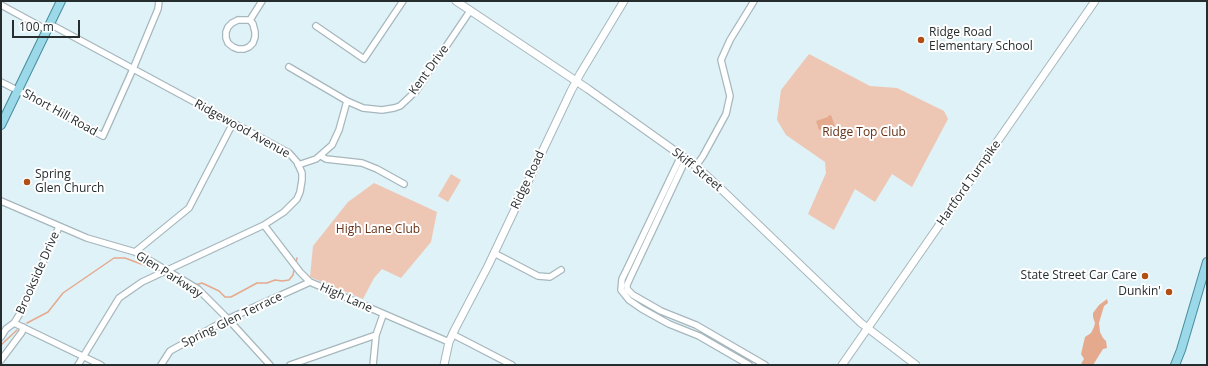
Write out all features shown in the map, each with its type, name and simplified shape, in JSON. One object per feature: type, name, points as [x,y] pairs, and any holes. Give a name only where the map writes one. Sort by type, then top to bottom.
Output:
[{"type":"main road","points":[[1,125],[61,1]]},
{"type":"main road","name":"Skiff Street","points":[[456,1],[576,82],[696,166],[869,328],[916,365]]},
{"type":"main road","name":"Ridge Road","points":[[444,365],[452,334],[494,253],[576,82],[624,1]]},
{"type":"main road","name":"Hartford Turnpike","points":[[842,365],[1095,1]]},
{"type":"main road","points":[[1175,365],[1181,350],[1207,262]]},
{"type":"street","points":[[133,69],[158,10],[159,1]]},
{"type":"street","points":[[250,20],[262,1]]},
{"type":"street","points":[[316,26],[364,59],[402,1]]},
{"type":"street","points":[[696,166],[726,114],[730,96],[722,60],[730,40],[754,1]]},
{"type":"street","name":"Ridgewood Avenue","points":[[1,5],[133,69],[289,153],[298,164],[302,180],[297,199],[284,212],[264,225],[166,270],[142,282],[118,298],[78,365]]},
{"type":"street","name":"Kent Drive","points":[[289,67],[347,102],[363,108],[382,110],[400,106],[416,91],[470,11]]},
{"type":"street","points":[[238,20],[250,20],[253,24],[255,32],[253,43],[244,49],[233,47],[228,43],[226,38],[228,27],[238,20]]},
{"type":"street","name":"Short Hill Road","points":[[1,82],[103,136],[133,69]]},
{"type":"street","points":[[298,164],[321,156],[332,145],[336,138],[347,102]]},
{"type":"street","points":[[135,252],[190,208],[232,123]]},
{"type":"street","points":[[321,156],[326,159],[362,163],[404,184]]},
{"type":"street","points":[[683,158],[650,228],[622,279],[621,290],[633,295],[661,312],[696,325],[764,365]]},
{"type":"street","name":"Glen Parkway","points":[[1,201],[87,238],[135,252],[198,289],[270,365]]},
{"type":"street","name":"High Lane","points":[[264,225],[300,272],[310,282],[383,315],[449,342]]},
{"type":"street","name":"Brookside Drive","points":[[1,337],[19,315],[59,227]]},
{"type":"street","points":[[494,253],[538,276],[550,277],[560,270]]},
{"type":"street","name":"Spring Glen Terrace","points":[[161,365],[170,351],[228,319],[310,282]]},
{"type":"street","points":[[625,292],[628,300],[655,316],[669,324],[692,332],[749,365]]},
{"type":"street","points":[[373,365],[376,335],[383,315]]},
{"type":"street","points":[[14,323],[101,365]]},
{"type":"street","points":[[692,332],[696,325]]},
{"type":"street","name":"Brookside Drive","points":[[1,360],[22,332],[23,327]]},
{"type":"street","points":[[452,334],[510,364]]},
{"type":"street","points":[[290,365],[376,335]]},
{"type":"street","points":[[716,346],[720,339]]},
{"type":"green space","name":"Ridge Top Club","points":[[809,54],[870,86],[897,88],[944,111],[948,119],[912,187],[892,174],[875,202],[855,189],[834,230],[808,214],[826,173],[825,162],[786,135],[777,120],[781,90]]},
{"type":"green space","points":[[451,174],[461,180],[448,202],[438,196]]},
{"type":"green space","name":"High Lane Club","points":[[374,183],[437,212],[431,242],[401,278],[382,269],[374,278],[363,299],[310,277],[313,246],[348,202]]},
{"type":"shaded area","points":[[831,115],[835,126],[831,127],[832,133],[826,135],[824,129],[819,130],[816,121]]},
{"type":"shaded area","points":[[1107,299],[1108,303],[1104,306],[1099,323],[1100,332],[1106,341],[1107,348],[1103,349],[1093,365],[1083,365],[1081,364],[1084,359],[1081,354],[1085,337],[1091,333],[1094,327],[1095,323],[1093,313],[1099,305]]},
{"type":"waterway","points":[[27,323],[48,312],[63,293],[114,258],[125,258],[160,271]]},
{"type":"waterway","points":[[296,262],[297,258]]},
{"type":"waterway","points":[[195,285],[202,283],[219,291],[225,297],[231,297],[257,283],[267,283],[275,280],[289,280],[293,275],[294,270]]},
{"type":"waterway","points":[[165,275],[183,287],[189,286]]},
{"type":"waterway","points":[[1,345],[17,330]]},
{"type":"place","name":"Ridge Road Elementary School","points":[[921,40]]},
{"type":"place","name":"Spring Glen Church","points":[[27,182]]},
{"type":"place","name":"State Street Car Care","points":[[1145,276]]},
{"type":"place","name":"Dunkin'","points":[[1169,292]]}]
